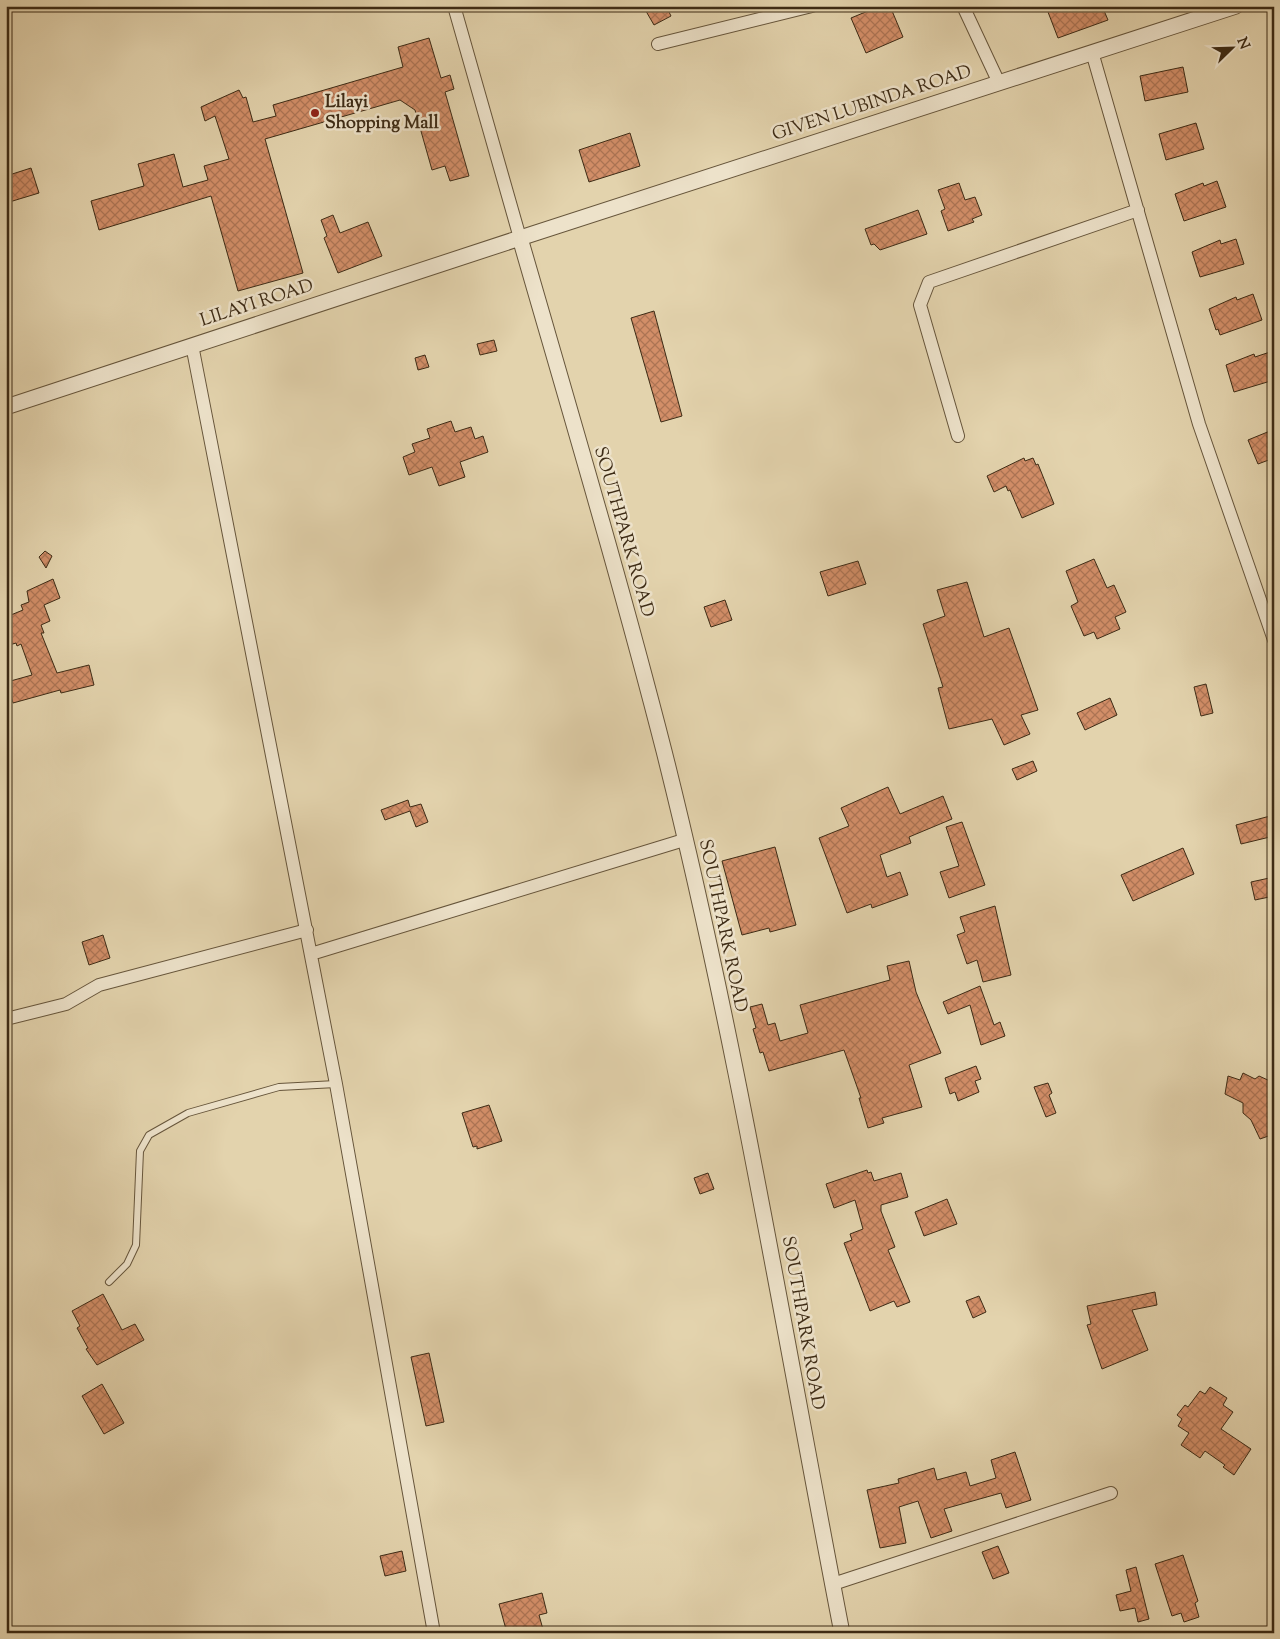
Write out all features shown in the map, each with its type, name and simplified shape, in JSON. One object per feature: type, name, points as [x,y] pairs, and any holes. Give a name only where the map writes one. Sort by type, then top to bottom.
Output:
[{"type":"street","points":[[454,6],[520,238]]},
{"type":"street","points":[[658,44],[812,6]]},
{"type":"street","points":[[963,6],[999,82]]},
{"type":"street","name":"GIVEN LUBINDA ROAD","points":[[520,238],[1236,6]]},
{"type":"street","points":[[1092,52],[1199,424],[1274,640]]},
{"type":"street","points":[[958,436],[920,305],[929,282],[1138,210]]},
{"type":"street","name":"LILAYI ROAD","points":[[6,407],[520,238]]},
{"type":"street","name":"SOUTHPARK ROAD","points":[[520,238],[654,713],[684,840],[757,1180],[842,1633]]},
{"type":"street","points":[[192,345],[336,1084],[434,1633]]},
{"type":"street","points":[[311,954],[684,840]]},
{"type":"street","points":[[6,1019],[66,1004],[99,985],[307,930]]},
{"type":"street","points":[[833,1584],[1111,1493]]},
{"type":"lane","points":[[109,1282],[127,1264],[136,1245],[140,1151],[149,1135],[188,1113],[279,1088],[336,1084]]},
{"type":"building","points":[[643,6],[666,6],[671,16],[654,25]]},
{"type":"building","points":[[880,6],[890,6],[903,37],[866,53],[851,18]]},
{"type":"building","points":[[1063,6],[1102,6],[1108,20],[1058,38],[1048,12]]},
{"type":"building","points":[[429,38],[441,78],[450,75],[454,89],[445,92],[469,176],[450,181],[445,166],[432,170],[415,110],[400,100],[265,139],[303,273],[238,291],[211,196],[99,230],[91,201],[144,186],[138,164],[174,154],[183,187],[208,180],[204,166],[229,159],[215,116],[205,121],[201,107],[239,90],[243,98],[246,97],[253,122],[276,116],[273,105],[403,67],[398,47]]},
{"type":"building","points":[[1183,67],[1188,92],[1145,101],[1140,76]]},
{"type":"building","points":[[1196,123],[1204,149],[1166,160],[1159,134]]},
{"type":"building","points":[[630,133],[640,166],[589,182],[579,150]]},
{"type":"building","points":[[31,168],[39,193],[6,203],[6,176]]},
{"type":"building","points":[[1217,181],[1226,207],[1184,221],[1175,194],[1203,183],[1204,186]]},
{"type":"building","points":[[959,183],[965,200],[975,197],[982,215],[972,219],[974,222],[948,231],[941,211],[945,209],[938,190]]},
{"type":"building","points":[[918,210],[927,234],[880,250],[874,244],[871,245],[865,229]]},
{"type":"building","points":[[333,215],[340,233],[368,222],[382,256],[338,273],[324,238],[327,236],[321,220]]},
{"type":"building","points":[[1236,239],[1244,264],[1200,277],[1192,252],[1220,240],[1221,244]]},
{"type":"building","points":[[1253,294],[1262,320],[1220,335],[1218,329],[1216,330],[1209,309],[1236,297],[1237,300]]},
{"type":"building","points":[[654,311],[682,416],[661,422],[631,318]]},
{"type":"building","points":[[494,340],[497,351],[480,355],[477,344]]},
{"type":"building","points":[[1270,352],[1274,365],[1274,380],[1234,392],[1226,365],[1254,354],[1255,357]]},
{"type":"building","points":[[425,355],[429,367],[418,370],[415,358]]},
{"type":"building","points":[[451,421],[455,432],[471,427],[475,439],[483,436],[488,452],[460,462],[465,477],[439,486],[432,467],[409,475],[403,457],[415,452],[412,444],[430,438],[427,429]]},
{"type":"building","points":[[1270,431],[1274,440],[1274,458],[1258,464],[1248,440]]},
{"type":"building","points":[[1024,458],[1025,461],[1033,458],[1036,465],[1038,464],[1054,504],[1022,518],[1010,490],[1008,491],[1006,486],[994,492],[987,476]]},
{"type":"building","points":[[45,551],[52,556],[46,568],[39,557]]},
{"type":"building","points":[[1094,559],[1107,588],[1114,585],[1126,612],[1115,617],[1120,629],[1097,639],[1094,632],[1084,636],[1071,606],[1078,602],[1066,571]]},
{"type":"building","points":[[858,561],[866,584],[828,596],[820,572]]},
{"type":"building","points":[[53,579],[60,598],[44,605],[50,621],[41,625],[44,633],[41,633],[57,673],[89,665],[94,685],[61,693],[60,690],[13,703],[7,682],[32,675],[21,644],[17,646],[16,643],[6,646],[6,617],[23,610],[21,605],[29,602],[27,591]]},
{"type":"building","points":[[967,582],[984,637],[1009,628],[1038,710],[1021,715],[1030,734],[1004,745],[992,719],[949,729],[938,688],[943,687],[923,624],[945,616],[937,590]]},
{"type":"building","points":[[725,600],[732,620],[711,627],[704,607]]},
{"type":"building","points":[[1206,684],[1213,713],[1201,716],[1194,687]]},
{"type":"building","points":[[1110,698],[1117,715],[1085,730],[1077,713]]},
{"type":"building","points":[[1033,761],[1037,771],[1017,780],[1012,769]]},
{"type":"building","points":[[888,787],[900,814],[943,796],[952,819],[909,837],[911,843],[880,855],[887,877],[900,872],[908,895],[872,908],[871,904],[847,913],[819,838],[849,826],[841,808]]},
{"type":"building","points":[[408,800],[410,807],[421,804],[428,822],[416,827],[410,811],[385,820],[381,810]]},
{"type":"building","points":[[1274,815],[1274,836],[1241,844],[1236,825]]},
{"type":"building","points":[[962,822],[985,885],[949,898],[940,872],[959,866],[946,827]]},
{"type":"building","points":[[775,847],[796,925],[770,932],[769,928],[742,935],[722,861]]},
{"type":"building","points":[[1183,848],[1194,874],[1133,901],[1121,875]]},
{"type":"building","points":[[1274,877],[1274,896],[1255,900],[1251,882]]},
{"type":"building","points":[[995,906],[1011,975],[983,982],[977,960],[967,964],[957,935],[965,932],[960,917]]},
{"type":"building","points":[[103,935],[110,958],[89,965],[82,942]]},
{"type":"building","points":[[909,961],[916,992],[941,1053],[909,1065],[922,1107],[882,1118],[884,1123],[868,1128],[859,1098],[861,1098],[844,1050],[769,1071],[763,1052],[760,1053],[753,1029],[756,1028],[750,1007],[762,1004],[768,1025],[775,1023],[780,1041],[808,1033],[800,1005],[890,980],[887,966]]},
{"type":"building","points":[[980,986],[994,1025],[1000,1022],[1005,1036],[981,1045],[970,1005],[948,1014],[943,1002]]},
{"type":"building","points":[[976,1066],[981,1079],[975,1081],[979,1092],[958,1101],[955,1092],[950,1094],[945,1078]]},
{"type":"building","points":[[1243,1073],[1255,1079],[1259,1076],[1270,1081],[1271,1084],[1274,1083],[1274,1134],[1260,1139],[1251,1120],[1243,1113],[1243,1103],[1225,1094],[1228,1076],[1240,1080]]},
{"type":"building","points":[[1048,1083],[1052,1093],[1049,1095],[1056,1113],[1046,1117],[1034,1087]]},
{"type":"building","points":[[489,1105],[502,1141],[477,1149],[477,1146],[473,1147],[462,1113]]},
{"type":"building","points":[[867,1170],[868,1173],[871,1172],[874,1181],[901,1173],[908,1197],[881,1205],[881,1211],[895,1247],[888,1250],[910,1302],[897,1307],[894,1301],[870,1311],[844,1243],[852,1240],[850,1234],[863,1229],[855,1200],[834,1208],[826,1184]]},
{"type":"building","points":[[708,1173],[714,1189],[700,1194],[694,1178]]},
{"type":"building","points":[[947,1199],[957,1224],[924,1236],[915,1212]]},
{"type":"building","points":[[1155,1292],[1157,1305],[1132,1310],[1148,1350],[1102,1369],[1087,1325],[1091,1324],[1087,1306]]},
{"type":"building","points":[[103,1294],[122,1330],[135,1324],[144,1340],[97,1365],[86,1349],[88,1348],[77,1328],[80,1326],[72,1311]]},
{"type":"building","points":[[979,1296],[986,1312],[973,1318],[966,1301]]},
{"type":"building","points":[[429,1353],[444,1422],[426,1426],[411,1357]]},
{"type":"building","points":[[102,1384],[124,1423],[104,1434],[82,1396]]},
{"type":"building","points":[[1210,1387],[1227,1398],[1223,1405],[1233,1412],[1221,1429],[1251,1449],[1234,1475],[1223,1467],[1225,1465],[1205,1451],[1200,1458],[1181,1445],[1189,1433],[1178,1426],[1182,1419],[1177,1415],[1185,1405],[1188,1407],[1200,1391],[1205,1394]]},
{"type":"building","points":[[1015,1452],[1031,1500],[1006,1508],[1001,1493],[944,1509],[952,1531],[931,1538],[918,1501],[899,1507],[906,1543],[880,1548],[867,1490],[899,1483],[898,1479],[934,1468],[937,1480],[966,1472],[970,1486],[996,1478],[991,1460]]},
{"type":"building","points":[[998,1546],[1009,1573],[993,1579],[982,1552]]},
{"type":"building","points":[[402,1551],[406,1571],[385,1576],[380,1556]]},
{"type":"building","points":[[1183,1555],[1198,1601],[1195,1603],[1199,1617],[1184,1622],[1181,1613],[1172,1616],[1155,1564]]},
{"type":"building","points":[[1136,1567],[1149,1619],[1138,1622],[1135,1608],[1120,1611],[1116,1595],[1131,1591],[1126,1570]]},
{"type":"building","points":[[542,1593],[547,1613],[539,1615],[544,1633],[507,1633],[499,1604]]},
{"type":"place","name":"Lilayi Shopping Mall","points":[[315,113]]}]
